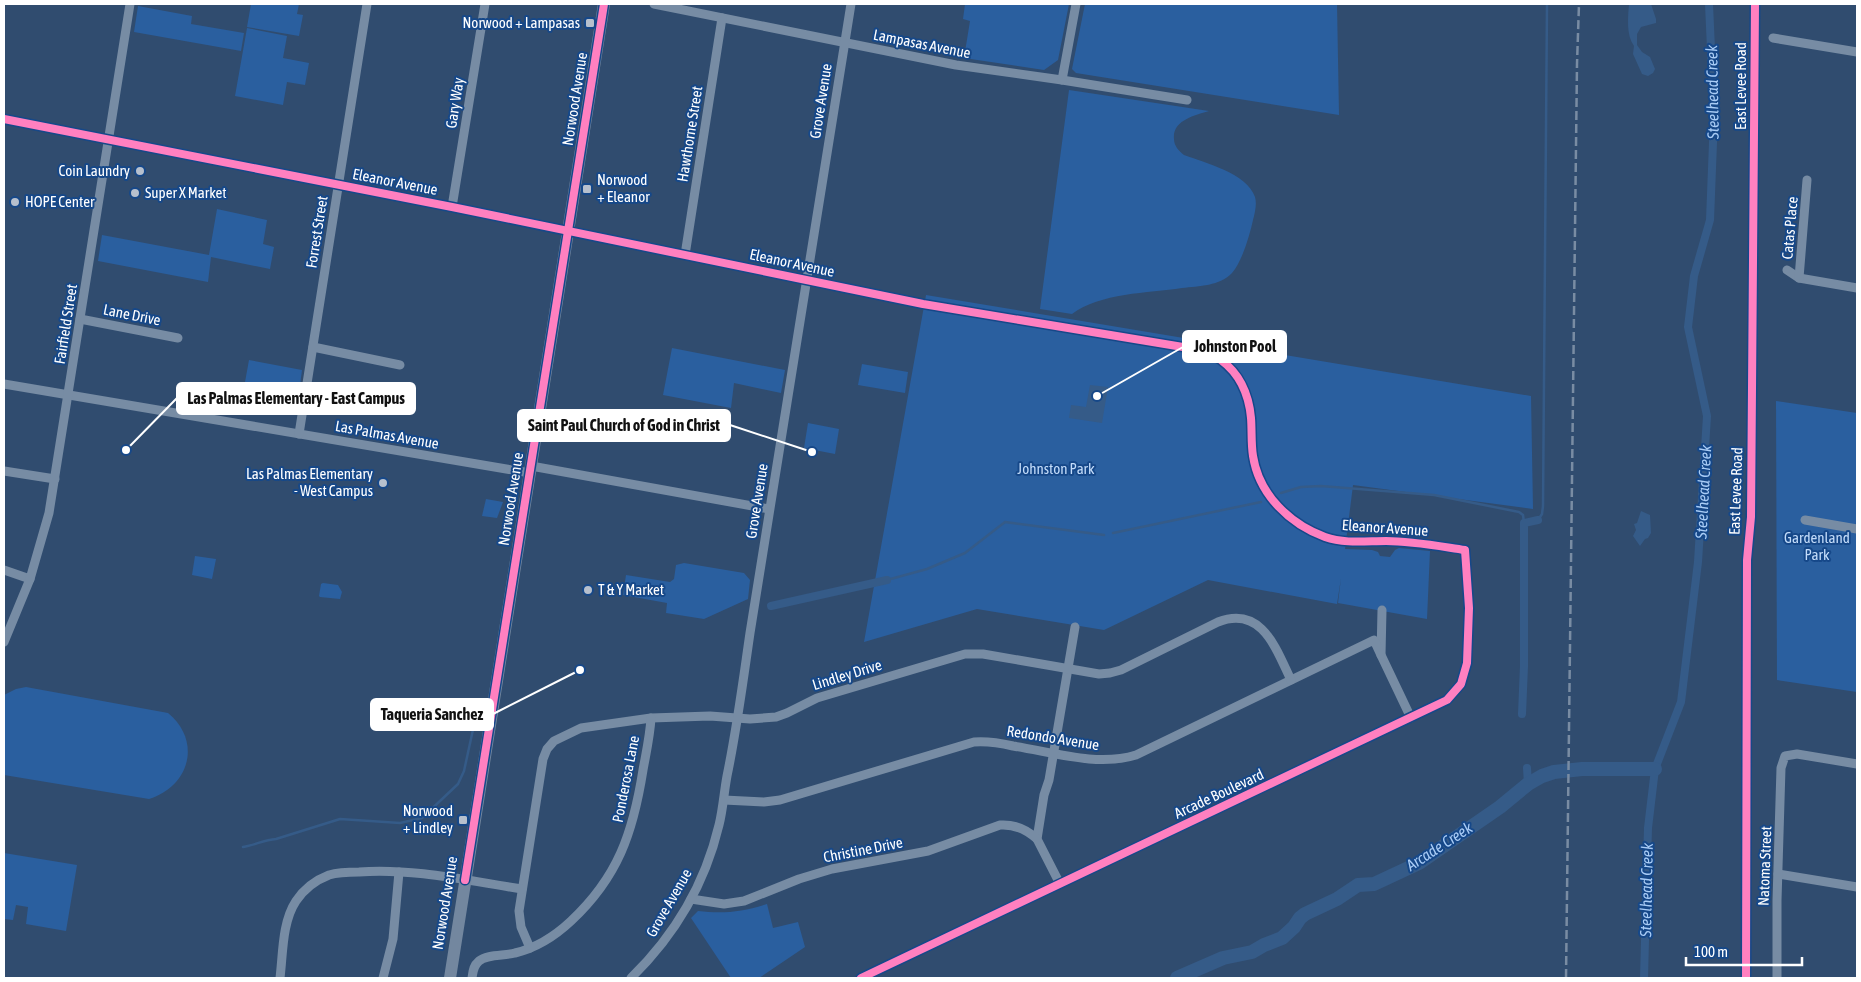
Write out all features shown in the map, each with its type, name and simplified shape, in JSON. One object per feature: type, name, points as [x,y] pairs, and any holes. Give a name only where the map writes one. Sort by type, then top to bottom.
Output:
[{"type":"main road","name":"Norwood Avenue","points":[[450,978],[604,4]]},
{"type":"street","name":"Fairfield Street","points":[[4,642],[30,579],[49,513],[130,4]]},
{"type":"street","name":"Forrest Street","points":[[299,434],[367,4]]},
{"type":"street","name":"Gary Way","points":[[452,207],[485,4]]},
{"type":"street","name":"Lampasas Avenue","points":[[654,4],[964,67],[1187,100]]},
{"type":"street","name":"Grove Avenue","points":[[631,978],[659,948],[691,899],[711,851],[724,800],[851,4]]},
{"type":"street","points":[[1062,80],[1076,4]]},
{"type":"street","name":"Hawthorne Street","points":[[685,255],[722,18]]},
{"type":"street","points":[[1773,38],[1857,52]]},
{"type":"street","name":"Eleanor Avenue","points":[[4,119],[452,207],[923,304],[1201,350],[1221,359],[1237,375],[1247,394],[1251,416],[1253,457],[1260,479],[1272,499],[1287,516],[1306,529],[1328,538],[1350,542],[1422,543],[1465,550]]},
{"type":"street","name":"Catas Place","points":[[1799,278],[1807,180]]},
{"type":"street","points":[[1787,270],[1799,278],[1857,288]]},
{"type":"street","name":"Lane Drive","points":[[80,319],[178,338]]},
{"type":"street","points":[[313,347],[400,365]]},
{"type":"street","name":"Las Palmas Avenue","points":[[4,384],[299,434],[530,469],[770,509]]},
{"type":"street","points":[[4,471],[55,479]]},
{"type":"street","points":[[1805,520],[1857,529]]},
{"type":"street","name":"Arcade Boulevard","points":[[861,978],[1446,700],[1461,684],[1467,662],[1468,608],[1465,550]]},
{"type":"street","points":[[4,570],[30,579]]},
{"type":"street","points":[[1382,610],[1381,655],[1411,718]]},
{"type":"street","name":"Lindley Drive","points":[[530,948],[520,922],[519,911],[543,759],[550,744],[559,737],[581,728],[651,718],[710,716],[764,719],[776,717],[787,714],[817,698],[965,654],[983,654],[1099,674],[1116,672],[1218,622],[1235,618],[1252,622],[1266,632],[1291,680]]},
{"type":"street","points":[[1060,884],[1037,839],[1044,795],[1054,753],[1075,626]]},
{"type":"street","name":"Redondo Avenue","points":[[724,800],[764,802],[780,800],[974,742],[993,742],[1102,761],[1125,759],[1374,640],[1381,655]]},
{"type":"street","name":"Ponderosa Lane","points":[[472,975],[475,965],[483,958],[506,955],[530,948],[552,936],[585,907],[608,878],[619,859],[630,832],[638,803],[651,718]]},
{"type":"street","name":"Natoma Street","points":[[1777,978],[1781,768],[1785,756],[1797,754],[1857,764]]},
{"type":"street","name":"Christine Drive","points":[[691,899],[724,904],[744,901],[799,879],[832,869],[928,851],[1000,825],[1012,825],[1023,828],[1037,839]]},
{"type":"street","points":[[383,978],[393,939],[399,872]]},
{"type":"street","points":[[280,978],[287,922],[295,902],[310,886],[319,880],[339,873],[399,872],[522,889]]},
{"type":"street","points":[[1778,874],[1857,887]]},
{"type":"green space","points":[[251,4],[299,4],[297,14],[303,15],[299,36],[247,27]]},
{"type":"green space","points":[[965,4],[1069,4],[1058,60],[1044,70],[964,58],[970,21],[963,19]]},
{"type":"green space","points":[[1085,4],[1337,4],[1339,115],[1076,73],[1072,69]]},
{"type":"green space","points":[[138,6],[192,16],[191,24],[244,33],[241,51],[134,32]]},
{"type":"green space","points":[[247,28],[287,36],[283,58],[309,63],[305,85],[287,82],[283,105],[235,96]]},
{"type":"green space","points":[[1069,90],[1209,111],[1186,119],[1181,123],[1174,133],[1174,142],[1184,155],[1214,165],[1235,175],[1251,189],[1255,197],[1255,211],[1250,233],[1239,262],[1232,273],[1222,281],[1209,285],[1110,298],[1083,307],[1072,314],[1040,309]]},
{"type":"green space","points":[[217,209],[267,220],[263,244],[274,247],[270,269],[211,257],[208,282],[98,261],[102,235],[209,255]]},
{"type":"green space","name":"Johnston Park","points":[[926,295],[1531,396],[1533,509],[1353,485],[1345,549],[1372,550],[1378,552],[1380,556],[1390,557],[1399,548],[1430,551],[1427,619],[1338,603],[1341,578],[1337,604],[1208,580],[1104,630],[977,609],[864,642]]},
{"type":"green space","points":[[672,348],[785,370],[781,393],[734,383],[731,408],[663,395]]},
{"type":"green space","points":[[249,360],[302,370],[299,393],[245,382]]},
{"type":"green space","points":[[862,364],[908,372],[905,393],[858,385]]},
{"type":"green space","name":"Gardenland Park","points":[[1776,401],[1857,413],[1857,692],[1777,680]]},
{"type":"green space","points":[[808,423],[839,429],[835,454],[804,448]]},
{"type":"green space","points":[[486,499],[503,502],[497,518],[482,516]]},
{"type":"green space","points":[[195,556],[216,559],[212,579],[192,575]]},
{"type":"green space","points":[[684,563],[744,573],[750,580],[748,599],[704,619],[666,613],[667,603],[623,595],[626,575],[670,582],[674,579],[676,565]]},
{"type":"green space","points":[[321,584],[338,585],[342,592],[340,599],[320,597]]},
{"type":"green space","points":[[26,687],[168,713],[179,724],[185,736],[188,749],[187,762],[182,773],[174,784],[163,793],[149,799],[4,775],[4,695],[16,689]]},
{"type":"green space","points":[[4,853],[77,865],[66,931],[26,924],[28,907],[16,905],[13,920],[4,919]]},
{"type":"green space","points":[[767,904],[773,928],[798,922],[805,947],[759,978],[731,978],[691,918],[698,911],[733,912]]},
{"type":"shaded area","points":[[1629,4],[1651,4],[1656,19],[1656,23],[1641,27],[1637,34],[1637,45],[1642,52],[1650,57],[1655,69],[1648,76],[1642,74],[1633,54],[1634,46],[1631,42],[1628,26]]},
{"type":"shaded area","points":[[1090,385],[1108,387],[1102,423],[1069,418],[1071,405],[1086,407]]},
{"type":"shaded area","points":[[1641,511],[1650,515],[1651,533],[1640,546],[1633,536],[1636,530],[1634,524],[1637,523]]},
{"type":"waterway","points":[[1538,520],[1542,514],[1543,506],[1547,4]]},
{"type":"waterway","name":"Steelhead Creek","points":[[1644,978],[1648,828],[1655,769],[1681,702],[1698,562],[1707,416],[1688,327],[1694,276],[1710,220],[1714,117],[1709,4]]},
{"type":"waterway","points":[[1281,493],[1301,487],[1321,486],[1434,495],[1519,512],[1523,515],[1524,523]]},
{"type":"waterway","points":[[1113,533],[1261,502]]},
{"type":"waterway","points":[[1522,714],[1524,523],[1538,520]]},
{"type":"waterway","points":[[887,580],[927,569],[965,553],[1005,522],[1104,535]]},
{"type":"waterway","points":[[771,606],[887,580]]},
{"type":"waterway","points":[[243,847],[340,819],[400,823],[422,818],[458,784],[464,771],[474,725],[477,724]]},
{"type":"waterway","points":[[1527,768],[1528,784]]},
{"type":"waterway","name":"Arcade Creek","points":[[1177,978],[1223,958],[1252,952],[1282,938],[1305,914],[1337,899],[1358,885],[1374,884],[1419,863],[1500,807],[1528,784],[1542,776],[1554,772],[1582,769],[1655,769]]},
{"type":"railway","points":[[1566,978],[1579,4]]},
{"type":"cycle path","points":[[465,880],[604,4]]},
{"type":"cycle path","name":"East Levee Road","points":[[1746,978],[1747,560],[1751,517],[1755,4]]},
{"type":"cycle path","points":[[4,119],[452,207],[923,304],[1201,350],[1228,366],[1242,386],[1250,410],[1252,451],[1256,470],[1269,495],[1288,516],[1312,531],[1340,541],[1406,542],[1465,550],[1469,608],[1467,663],[1461,684],[1447,700],[861,978]]},
{"type":"place","name":"Norwood + Lampasas","points":[[590,23]]},
{"type":"place","name":"Coin Laundry","points":[[140,171]]},
{"type":"place","name":"Norwood + Eleanor","points":[[587,189]]},
{"type":"place","name":"Super X Market","points":[[135,193]]},
{"type":"place","name":"HOPE Center","points":[[15,202]]},
{"type":"place","name":"Johnston Pool","points":[[1097,396]]},
{"type":"place","name":"Las Palmas Elementary - East Campus","points":[[126,450]]},
{"type":"place","name":"Saint Paul Church of God in Christ","points":[[812,452]]},
{"type":"place","name":"Las Palmas Elementary - West Campus","points":[[383,483]]},
{"type":"place","name":"T & Y Market","points":[[588,590]]},
{"type":"place","name":"Taqueria Sanchez","points":[[580,670]]},
{"type":"place","name":"Norwood + Lindley","points":[[463,820]]}]
